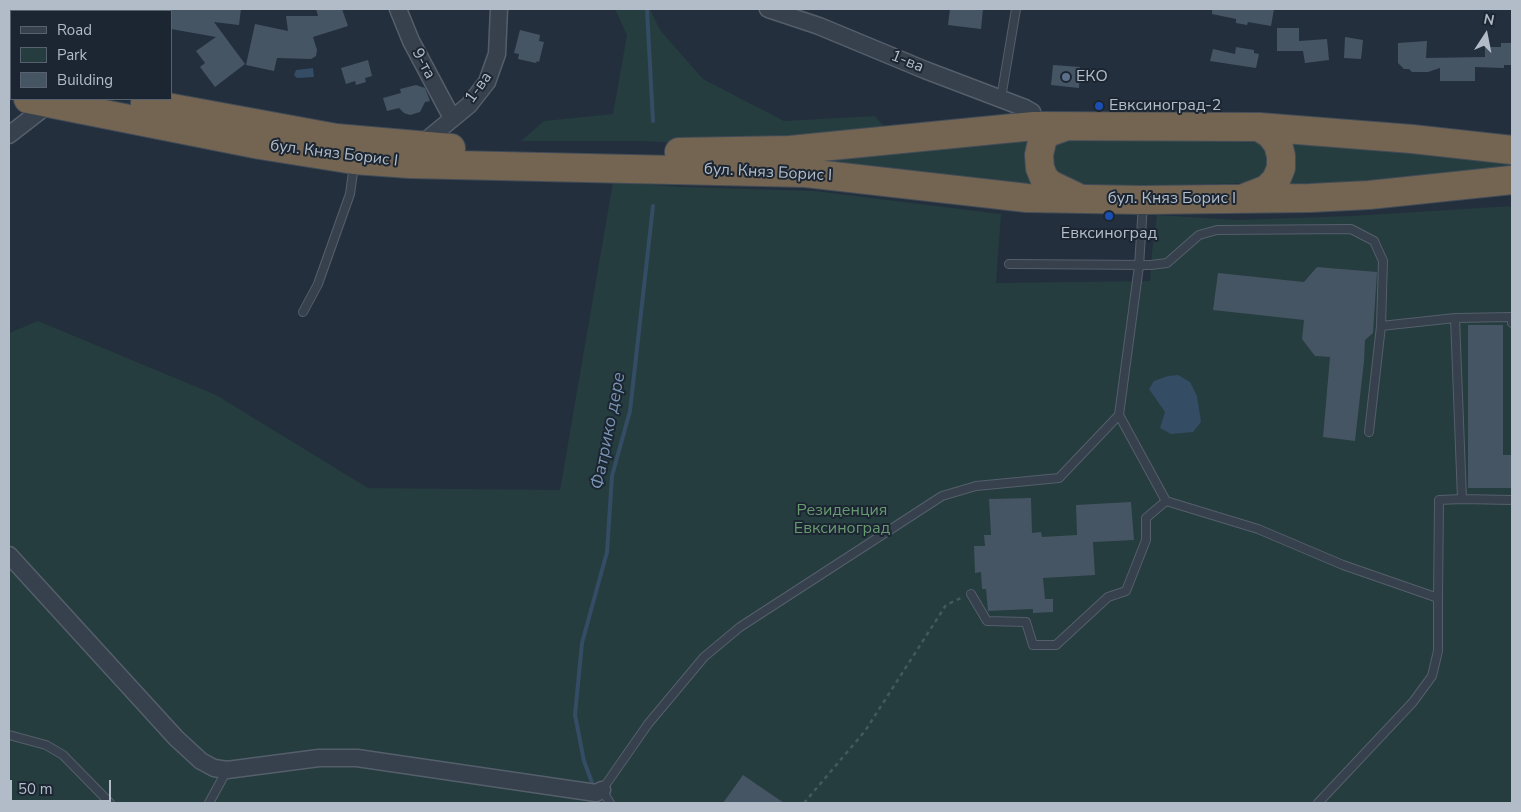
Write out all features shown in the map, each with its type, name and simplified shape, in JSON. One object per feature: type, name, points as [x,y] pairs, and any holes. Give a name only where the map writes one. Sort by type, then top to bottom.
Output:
[{"type":"highway","name":"бул. Княз Борис I","points":[[129,100],[336,138],[475,149],[578,152],[790,150],[1034,126],[1064,126],[1259,127],[1412,139],[1512,150]]},
{"type":"highway","name":"бул. Княз Борис I","points":[[38,101],[260,145],[354,160],[410,164],[806,173],[1027,198],[1143,200],[1310,198],[1369,195],[1512,180]]},
{"type":"highway","points":[[1064,126],[1050,132],[1043,138],[1039,155],[1040,168],[1044,178],[1050,184],[1084,199]]},
{"type":"highway","points":[[1243,199],[1267,189],[1276,180],[1281,168],[1282,156],[1278,144],[1270,134],[1259,127]]},
{"type":"street","name":"9-та","points":[[398,9],[411,41],[452,118]]},
{"type":"street","name":"1-ва","points":[[416,145],[429,138],[468,105],[487,82],[497,54],[499,9]]},
{"type":"street","name":"1-ва","points":[[768,9],[819,26],[925,70],[1001,98],[1032,112],[1034,126]]},
{"type":"street","points":[[9,135],[38,101]]},
{"type":"street","points":[[9,554],[176,738],[201,761],[214,768],[227,770],[319,758],[357,758],[596,793],[606,797]]},
{"type":"lane","points":[[1001,98],[1016,9]]},
{"type":"lane","points":[[303,312],[318,284],[350,194],[354,160]]},
{"type":"lane","points":[[606,797],[648,724],[704,657],[740,628],[942,496],[976,486],[1059,478],[1119,415],[1139,266],[1143,200]]},
{"type":"lane","points":[[1009,264],[1139,266],[1167,263],[1199,235],[1217,230],[1351,229],[1374,241],[1383,261],[1381,326],[1369,432]]},
{"type":"lane","points":[[1381,326],[1455,318],[1512,317],[1512,323]]},
{"type":"lane","points":[[1455,318],[1462,499]]},
{"type":"lane","points":[[1119,415],[1166,501],[1258,529],[1343,565],[1438,598]]},
{"type":"lane","points":[[1318,803],[1413,702],[1432,676],[1438,650],[1439,500],[1512,500]]},
{"type":"lane","points":[[971,594],[987,621],[1026,622],[1032,645],[1056,645],[1108,596],[1126,592],[1146,540],[1146,518],[1166,501]]},
{"type":"lane","points":[[9,735],[46,745],[63,755],[110,803]]},
{"type":"lane","points":[[209,803],[227,770]]},
{"type":"path","points":[[804,803],[865,731],[946,605],[971,594]]},
{"type":"green space","points":[[615,9],[650,9],[660,30],[703,79],[784,121],[875,116],[887,130],[723,145],[640,141],[521,141],[544,121],[613,114],[627,35]]},
{"type":"green space","points":[[1062,137],[1255,139],[1264,141],[1277,162],[1252,183],[1073,188],[1055,182],[1047,149]]},
{"type":"green space","points":[[1038,138],[1039,186],[794,161]]},
{"type":"green space","points":[[1289,139],[1512,157],[1512,169],[1287,188],[1296,163]]},
{"type":"green space","name":"Резиденция Евксиноград","points":[[613,182],[682,187],[815,191],[1001,214],[996,283],[1150,281],[1157,215],[1236,220],[1352,216],[1512,206],[1512,803],[9,803],[9,333],[38,321],[216,395],[368,488],[560,490]]},
{"type":"water","points":[[313,68],[314,77],[297,78],[294,75],[296,70]]},
{"type":"water","points":[[1178,375],[1190,382],[1197,396],[1201,422],[1193,432],[1171,434],[1160,428],[1165,412],[1149,389],[1154,381]]},
{"type":"building","points":[[241,9],[239,25],[214,22],[245,64],[215,87],[200,67],[205,63],[196,51],[216,37],[172,29],[171,10]]},
{"type":"building","points":[[316,9],[342,9],[348,26],[313,37],[317,50],[316,56],[311,59],[277,58],[274,71],[246,65],[255,24],[288,31],[286,16],[318,16]]},
{"type":"building","points":[[950,9],[983,9],[981,29],[948,25]]},
{"type":"building","points":[[1212,9],[1274,9],[1271,26],[1248,22],[1247,25],[1236,23],[1236,19],[1212,14]]},
{"type":"building","points":[[1277,28],[1299,28],[1299,41],[1327,39],[1329,60],[1305,63],[1303,51],[1277,51]]},
{"type":"building","points":[[520,30],[540,35],[539,41],[544,42],[539,62],[518,59],[519,54],[514,53]]},
{"type":"building","points":[[1345,37],[1363,40],[1361,59],[1344,58]]},
{"type":"building","points":[[1427,41],[1426,58],[1485,57],[1485,47],[1501,47],[1501,43],[1512,43],[1512,65],[1504,65],[1504,68],[1475,67],[1475,81],[1440,81],[1440,68],[1428,72],[1412,72],[1409,69],[1404,69],[1398,63],[1398,43]]},
{"type":"building","points":[[1236,47],[1254,50],[1254,53],[1259,54],[1256,68],[1210,61],[1213,49],[1235,54]]},
{"type":"building","points":[[368,60],[372,76],[365,78],[366,82],[356,85],[355,81],[346,84],[341,68]]},
{"type":"building","points":[[1053,65],[1080,67],[1079,88],[1051,85]]},
{"type":"building","points":[[416,85],[425,88],[430,101],[425,102],[420,112],[410,115],[404,113],[399,108],[387,111],[383,98],[401,93],[400,89]]},
{"type":"building","points":[[1317,267],[1377,272],[1373,333],[1365,340],[1355,441],[1323,437],[1330,357],[1315,356],[1302,339],[1304,320],[1213,310],[1218,273],[1304,282]]},
{"type":"building","points":[[1468,325],[1503,325],[1503,455],[1512,455],[1512,488],[1468,488]]},
{"type":"building","points":[[1031,498],[1032,533],[1041,532],[1042,537],[1077,535],[1076,505],[1131,502],[1134,540],[1093,542],[1095,575],[1043,578],[1045,599],[1053,599],[1053,612],[1033,613],[1033,609],[988,611],[986,589],[982,589],[981,572],[975,573],[974,546],[985,546],[984,535],[991,535],[989,499]]},
{"type":"building","points":[[743,775],[784,803],[723,803]]},
{"type":"waterway","name":"Фатрико дере","points":[[647,9],[653,121]]},
{"type":"waterway","name":"Фатрико дере","points":[[594,788],[584,761],[575,715],[582,643],[607,552],[612,476],[630,411],[653,206]]},
{"type":"place","name":"ЕКО","points":[[1066,77]]},
{"type":"place","name":"Евксиноград-2","points":[[1099,106]]},
{"type":"place","name":"Евксиноград","points":[[1109,216]]}]
